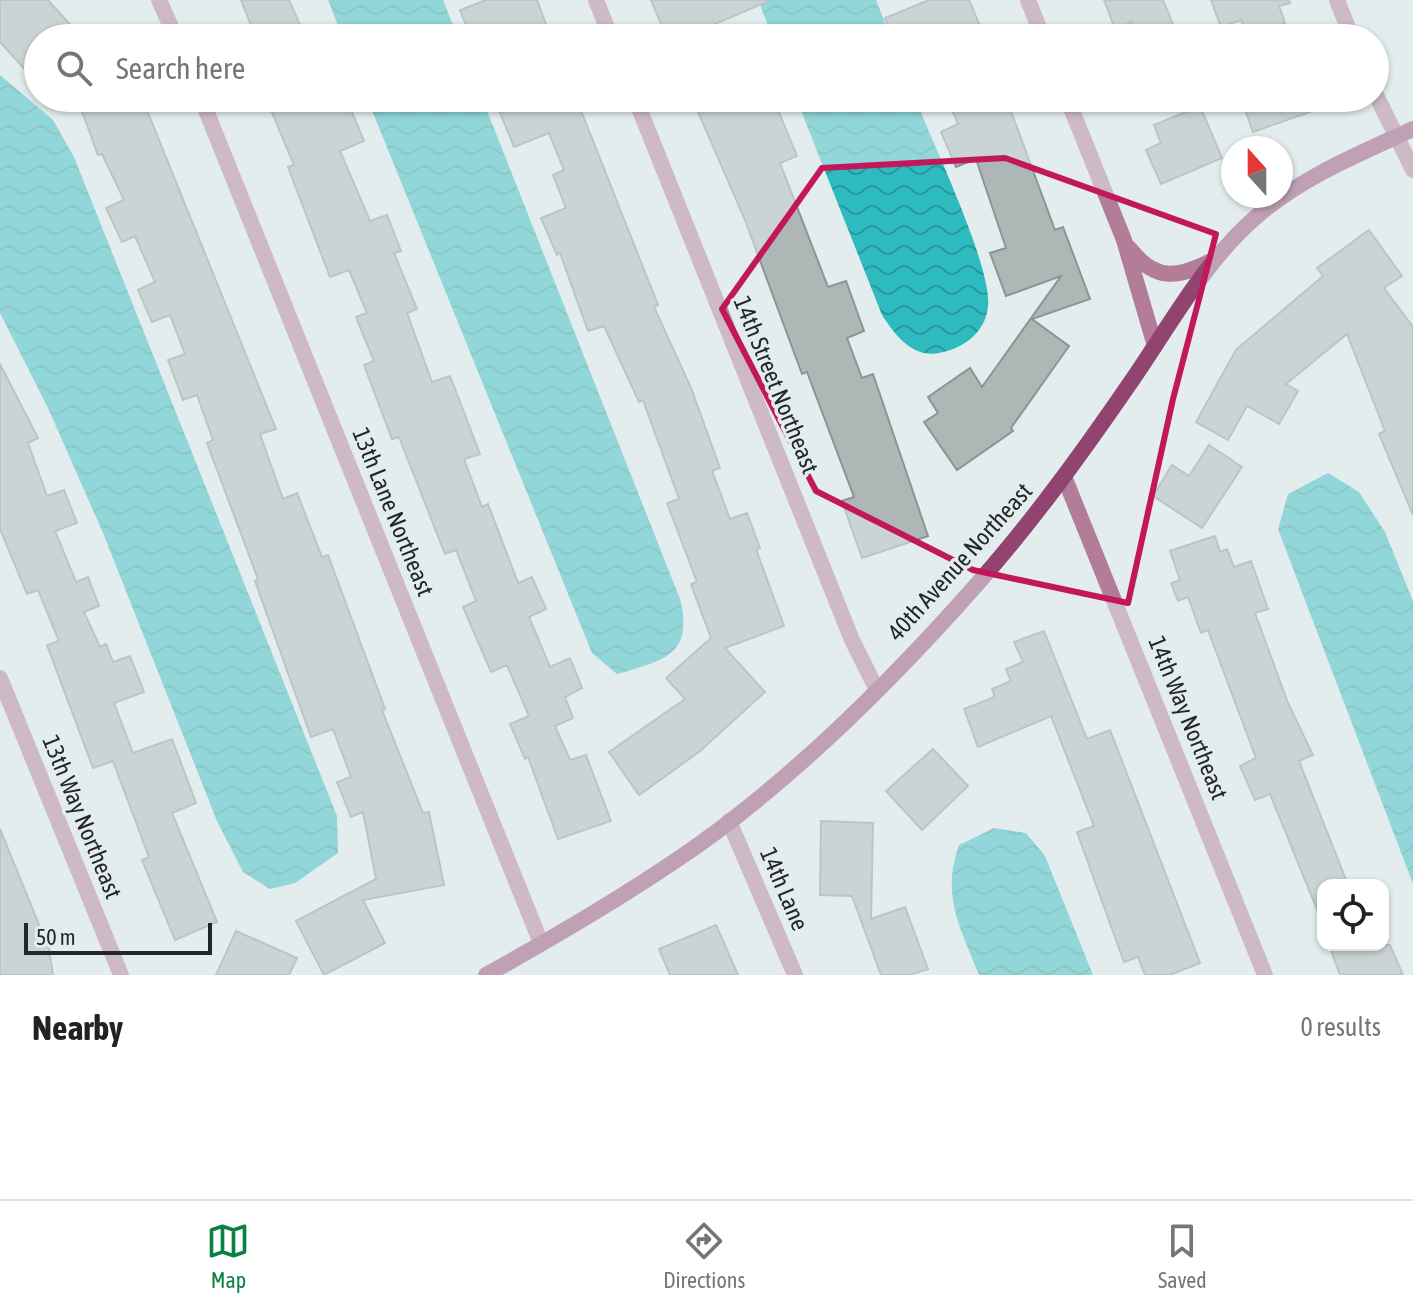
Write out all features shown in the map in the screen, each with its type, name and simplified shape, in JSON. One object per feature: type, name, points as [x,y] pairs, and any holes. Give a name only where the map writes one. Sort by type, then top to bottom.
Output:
[{"type":"street","points":[[159,0],[170,24]]},
{"type":"street","points":[[596,0],[605,24]]},
{"type":"street","points":[[1028,0],[1037,24]]},
{"type":"street","points":[[1337,0],[1346,24]]},
{"type":"street","name":"13th Lane Northeast","points":[[207,112],[541,943]]},
{"type":"street","name":"14th Street Northeast","points":[[641,112],[852,640],[876,688]]},
{"type":"street","points":[[1073,112],[1124,240],[1155,346]]},
{"type":"street","points":[[1384,112],[1413,170]]},
{"type":"street","name":"40th Avenue Northeast","points":[[486,975],[679,858],[786,773],[876,688],[980,581],[1065,479],[1215,259],[1282,196],[1312,177],[1413,129]]},
{"type":"street","points":[[1124,240],[1140,262],[1165,274],[1181,274],[1215,259]]},
{"type":"street","name":"14th Way Northeast","points":[[1065,479],[1265,975]]},
{"type":"street","name":"13th Way Northeast","points":[[0,678],[6,711],[121,975]]},
{"type":"street","name":"14th Lane","points":[[729,821],[795,975]]},
{"type":"highlighted area","points":[[1005,158],[1216,234],[1173,399],[1128,603],[973,570],[816,491],[722,309],[822,168]]},
{"type":"water","points":[[328,0],[443,0],[452,24],[337,24]]},
{"type":"water","points":[[758,0],[876,0],[885,24],[767,24]]},
{"type":"water","points":[[0,75],[24,95],[24,112],[44,112],[53,120],[74,157],[337,816],[338,853],[295,883],[270,889],[243,872],[217,821],[103,533],[48,408],[0,313]]},
{"type":"water","points":[[373,112],[488,112],[680,599],[683,632],[679,644],[661,659],[617,674],[592,653]]},
{"type":"water","points":[[802,112],[921,112],[971,234],[987,287],[986,316],[978,332],[956,348],[929,354],[905,343],[882,315]]},
{"type":"water","points":[[1328,473],[1359,492],[1385,532],[1413,601],[1413,884],[1278,529],[1288,494]]},
{"type":"water","points":[[994,828],[1026,833],[1045,856],[1093,975],[979,975],[955,911],[952,880],[959,845]]},
{"type":"building","points":[[0,0],[48,0],[69,24],[24,24],[24,69],[0,42]]},
{"type":"building","points":[[241,0],[289,0],[300,24],[250,24]]},
{"type":"building","points":[[486,0],[537,0],[546,24],[466,24],[460,10]]},
{"type":"building","points":[[651,0],[771,0],[715,24],[661,24]]},
{"type":"building","points":[[929,0],[969,0],[979,24],[887,24],[885,18]]},
{"type":"building","points":[[1104,0],[1163,0],[1173,24],[1132,22],[1113,24]]},
{"type":"building","points":[[1211,0],[1289,0],[1290,3],[1279,6],[1285,23],[1282,24],[1242,24],[1241,20],[1220,24]]},
{"type":"building","points":[[82,112],[148,112],[276,429],[260,434],[283,499],[297,493],[322,557],[328,555],[385,709],[382,710],[423,813],[429,812],[444,885],[363,900],[385,943],[324,975],[296,921],[376,879],[363,812],[351,817],[337,782],[351,777],[333,729],[311,737],[255,581],[258,579],[207,443],[213,440],[197,395],[183,400],[168,360],[185,354],[170,315],[152,322],[138,290],[155,282],[135,236],[122,242],[106,208],[124,200],[102,154],[98,155]]},
{"type":"building","points":[[272,112],[352,112],[364,141],[340,151],[370,221],[387,215],[401,251],[394,253],[417,309],[407,313],[432,382],[450,376],[480,454],[464,459],[482,507],[488,504],[518,583],[532,577],[546,609],[529,617],[550,667],[570,658],[582,688],[565,697],[573,718],[555,726],[570,760],[586,755],[611,821],[558,839],[528,757],[525,759],[510,724],[529,716],[507,665],[491,672],[463,607],[476,601],[456,550],[445,554],[399,437],[392,439],[364,365],[374,361],[356,317],[367,313],[349,270],[330,277],[288,167],[294,165]]},
{"type":"building","points":[[500,112],[582,112],[658,305],[654,307],[691,388],[720,468],[712,471],[730,519],[747,513],[760,548],[756,549],[784,626],[725,648],[765,692],[699,752],[639,795],[609,752],[685,699],[666,678],[711,638],[691,584],[697,582],[667,503],[679,499],[643,400],[639,402],[604,326],[588,331],[560,253],[557,255],[541,218],[566,208],[553,175],[564,170],[549,133],[514,147]]},
{"type":"building","points":[[698,112],[779,112],[797,156],[780,163],[828,287],[846,281],[864,331],[847,338],[862,378],[873,374],[928,536],[862,558],[842,501],[854,497],[807,372],[802,374],[745,220]]},
{"type":"building","points":[[953,112],[1011,112],[1055,230],[1063,227],[1090,299],[1032,319],[1069,346],[1011,428],[1013,431],[957,470],[924,422],[938,413],[928,397],[970,368],[982,387],[1061,276],[1006,296],[990,253],[1006,248],[976,159],[956,167],[941,132],[958,124]]},
{"type":"building","points":[[1185,112],[1203,112],[1221,158],[1161,184],[1146,150],[1161,143],[1154,125]]},
{"type":"building","points":[[1246,112],[1310,112],[1253,132]]},
{"type":"building","points":[[1369,230],[1402,276],[1384,288],[1413,327],[1413,515],[1379,434],[1385,431],[1347,334],[1286,384],[1298,391],[1279,424],[1247,406],[1228,440],[1196,422],[1236,350],[1323,276],[1317,268]]},
{"type":"building","points":[[0,364],[38,438],[28,443],[47,496],[64,490],[77,523],[55,531],[76,582],[88,577],[99,606],[84,612],[100,647],[106,644],[113,662],[130,656],[144,692],[114,703],[133,753],[172,739],[196,803],[172,813],[217,922],[175,940],[142,860],[149,857],[113,761],[93,768],[47,645],[59,641],[38,590],[27,594],[0,529]]},
{"type":"building","points":[[1209,445],[1242,467],[1202,528],[1153,496],[1172,465],[1189,476]]},
{"type":"building","points":[[1215,536],[1220,552],[1227,549],[1234,567],[1251,561],[1268,609],[1255,613],[1288,703],[1313,755],[1299,761],[1346,879],[1317,879],[1317,909],[1270,794],[1255,800],[1240,766],[1256,758],[1208,630],[1201,633],[1188,597],[1178,601],[1171,583],[1180,580],[1170,551]]},
{"type":"building","points":[[1044,631],[1087,739],[1110,730],[1200,963],[1170,975],[1145,975],[1138,957],[1124,962],[1077,832],[1094,826],[1051,716],[978,747],[964,709],[995,697],[992,689],[1011,681],[1006,669],[1023,662],[1014,642]]},
{"type":"building","points":[[933,749],[968,786],[922,830],[886,791]]},
{"type":"building","points":[[821,821],[873,823],[871,919],[905,907],[928,969],[909,975],[881,975],[852,896],[820,895]]},
{"type":"building","points":[[0,829],[49,949],[53,975],[0,975]]},
{"type":"building","points":[[716,925],[738,975],[670,975],[659,949]]},
{"type":"building","points":[[236,931],[297,958],[289,975],[216,975]]},
{"type":"building","points":[[1390,945],[1403,975],[1340,975],[1331,951],[1389,951]]}]
